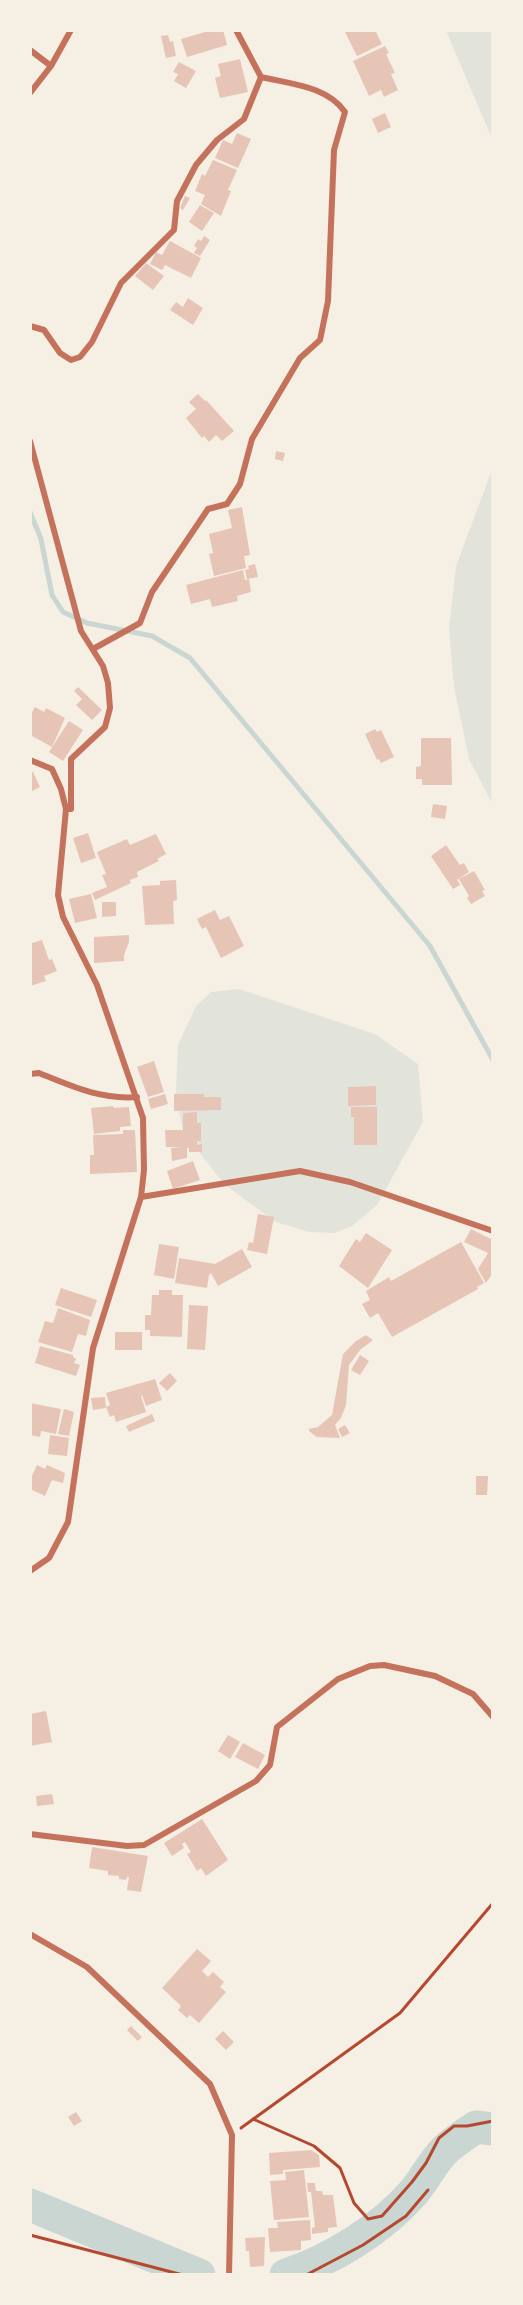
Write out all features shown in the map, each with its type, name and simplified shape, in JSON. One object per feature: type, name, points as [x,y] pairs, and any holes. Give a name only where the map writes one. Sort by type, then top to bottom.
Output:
[{"type":"street","points":[[30,93],[51,66],[70,30]]},
{"type":"street","points":[[93,649],[140,623],[152,592],[208,509],[228,504],[240,484],[252,440],[300,358],[320,340],[328,301],[334,150],[345,112],[341,105],[315,89],[261,77],[236,30]]},
{"type":"street","points":[[30,50],[51,66]]},
{"type":"street","points":[[30,326],[44,330],[60,353],[71,360],[80,357],[92,342],[121,284],[174,230],[177,201],[196,165],[217,140],[244,119],[261,77]]},
{"type":"street","points":[[30,441],[81,631],[104,666],[108,683],[110,708],[105,727],[71,759],[72,809],[66,809]]},
{"type":"street","points":[[30,760],[52,769],[61,789],[66,809],[58,895],[63,917],[97,985],[143,1118],[144,1170],[141,1197],[93,1348],[68,1522],[49,1558],[30,1571]]},
{"type":"street","points":[[30,1074],[39,1073],[92,1094],[120,1098],[136,1096]]},
{"type":"street","points":[[141,1197],[300,1171],[350,1182],[493,1232]]},
{"type":"street","points":[[30,1834],[127,1846],[144,1845],[256,1781],[270,1765],[277,1727],[338,1679],[370,1666],[384,1665],[435,1676],[473,1694],[493,1718]]},
{"type":"street","points":[[30,1934],[87,1966],[210,2084],[231,2134],[229,2275]]},
{"type":"path","points":[[231,2134],[400,2013],[493,1903]]},
{"type":"path","points":[[253,2119],[314,2146],[340,2168],[354,2203],[368,2219],[382,2216],[426,2163],[439,2138],[454,2126],[493,2121]]},
{"type":"path","points":[[306,2275],[363,2245],[406,2216],[428,2190]]},
{"type":"path","points":[[30,2235],[183,2275]]},
{"type":"shaded area","points":[[445,30],[493,30],[493,141],[447,33]]},
{"type":"shaded area","points":[[493,467],[493,805],[469,759],[454,687],[449,629],[456,566]]},
{"type":"shaded area","points":[[239,989],[375,1034],[418,1064],[423,1122],[377,1205],[352,1226],[334,1233],[309,1232],[276,1222],[225,1185],[183,1132],[176,1094],[178,1045],[196,1006],[211,992]]},
{"type":"building","points":[[212,30],[223,30],[227,45],[187,57],[181,39]]},
{"type":"building","points":[[344,30],[375,30],[382,44],[357,56]]},
{"type":"building","points":[[168,35],[170,42],[173,41],[176,56],[166,58],[161,36]]},
{"type":"building","points":[[385,46],[389,53],[386,54],[395,73],[391,74],[398,90],[384,97],[381,90],[369,96],[353,61]]},
{"type":"building","points":[[240,59],[248,92],[220,98],[215,78],[221,76],[218,64]]},
{"type":"building","points":[[179,62],[196,71],[186,88],[174,81],[178,74],[173,72]]},
{"type":"building","points":[[385,113],[391,127],[378,133],[372,119]]},
{"type":"building","points":[[237,133],[251,139],[238,168],[215,158],[223,140],[232,144]]},
{"type":"building","points":[[213,160],[237,170],[228,190],[231,191],[221,216],[201,204],[205,195],[195,191],[202,174],[205,176]]},
{"type":"building","points":[[185,196],[190,198],[183,210],[180,208]]},
{"type":"building","points":[[200,205],[214,213],[202,231],[189,222]]},
{"type":"building","points":[[204,236],[210,240],[200,256],[194,253],[197,248],[194,246],[198,239],[201,241]]},
{"type":"building","points":[[170,241],[201,258],[191,278],[165,265],[162,270],[150,264],[156,252],[162,255]]},
{"type":"building","points":[[146,263],[164,276],[153,290],[135,276]]},
{"type":"building","points":[[188,298],[203,308],[193,325],[170,310],[176,302],[183,307]]},
{"type":"building","points":[[198,394],[234,431],[222,441],[216,435],[209,442],[204,436],[202,438],[186,418],[196,409],[189,402]]},
{"type":"building","points":[[276,451],[285,453],[283,461],[275,459]]},
{"type":"building","points":[[242,507],[250,555],[244,556],[246,568],[214,576],[209,554],[213,553],[209,534],[232,528],[228,510]]},
{"type":"building","points":[[255,564],[258,577],[247,579],[245,570],[249,569],[248,566]]},
{"type":"building","points":[[243,570],[245,580],[249,579],[251,592],[237,596],[238,601],[212,607],[210,599],[191,604],[186,585]]},
{"type":"building","points":[[78,687],[102,710],[92,720],[76,705],[82,699],[74,691]]},
{"type":"building","points":[[35,707],[44,712],[46,708],[65,718],[52,747],[30,735],[30,716]]},
{"type":"building","points":[[69,721],[83,730],[63,761],[49,752]]},
{"type":"building","points":[[375,729],[377,732],[381,730],[394,757],[381,763],[379,759],[377,760],[365,734]]},
{"type":"building","points":[[421,738],[451,738],[452,785],[422,785],[422,779],[416,779],[416,767],[421,766]]},
{"type":"building","points":[[33,772],[40,787],[30,792],[30,773]]},
{"type":"building","points":[[433,804],[447,806],[445,819],[431,817]]},
{"type":"building","points":[[88,833],[96,858],[81,863],[73,838]]},
{"type":"building","points":[[156,834],[166,854],[157,859],[159,861],[137,872],[138,877],[130,880],[131,883],[95,900],[92,893],[107,887],[102,875],[106,874],[97,852],[127,839],[130,845]]},
{"type":"building","points":[[446,845],[460,865],[464,863],[469,872],[457,880],[460,885],[453,889],[431,856]]},
{"type":"building","points":[[474,871],[485,890],[482,891],[485,896],[471,904],[459,879]]},
{"type":"building","points":[[176,880],[177,900],[173,901],[174,924],[145,925],[142,886],[160,885],[160,881]]},
{"type":"building","points":[[91,894],[97,918],[75,923],[69,899]]},
{"type":"building","points":[[102,902],[116,902],[116,916],[102,917]]},
{"type":"building","points":[[215,910],[220,920],[229,916],[244,946],[221,958],[206,927],[202,929],[197,919]]},
{"type":"building","points":[[129,935],[124,961],[94,963],[94,937]]},
{"type":"building","points":[[30,939],[32,943],[42,940],[49,960],[52,959],[57,971],[44,976],[46,981],[30,986]]},
{"type":"building","points":[[154,1061],[164,1092],[148,1097],[137,1067]]},
{"type":"building","points":[[376,1086],[376,1105],[348,1106],[348,1087]]},
{"type":"building","points":[[165,1094],[168,1104],[151,1109],[148,1099]]},
{"type":"building","points":[[174,1094],[204,1094],[204,1097],[221,1097],[221,1110],[174,1111]]},
{"type":"building","points":[[113,1106],[114,1108],[129,1107],[131,1126],[120,1127],[120,1131],[94,1134],[91,1108]]},
{"type":"building","points":[[351,1107],[377,1107],[377,1145],[354,1145],[354,1117],[351,1117]]},
{"type":"building","points":[[197,1112],[197,1123],[201,1123],[201,1141],[197,1141],[197,1145],[202,1144],[202,1152],[189,1152],[187,1148],[187,1158],[172,1161],[171,1148],[183,1147],[166,1147],[165,1130],[183,1130],[183,1113]]},
{"type":"building","points":[[123,1130],[135,1130],[137,1172],[90,1174],[90,1155],[94,1155],[93,1135],[123,1134]]},
{"type":"building","points":[[193,1161],[200,1180],[173,1189],[167,1171]]},
{"type":"building","points":[[258,1214],[274,1217],[267,1254],[247,1250],[249,1242],[253,1243]]},
{"type":"building","points":[[471,1229],[493,1240],[493,1273],[486,1283],[478,1269],[488,1253],[464,1242]]},
{"type":"building","points":[[366,1233],[392,1250],[368,1288],[339,1266],[356,1239],[360,1242]]},
{"type":"building","points":[[461,1242],[484,1283],[477,1287],[478,1289],[392,1337],[378,1313],[370,1318],[362,1304],[370,1300],[366,1291],[389,1277],[391,1281]]},
{"type":"building","points":[[159,1244],[179,1247],[174,1279],[154,1275]]},
{"type":"building","points":[[242,1249],[252,1267],[218,1286],[211,1273],[207,1288],[175,1283],[179,1258],[215,1264]]},
{"type":"building","points":[[61,1288],[97,1300],[91,1317],[55,1305]]},
{"type":"building","points":[[159,1290],[172,1290],[172,1295],[183,1295],[182,1337],[150,1336],[150,1330],[145,1330],[145,1315],[151,1315],[152,1295],[159,1295]]},
{"type":"building","points":[[189,1305],[208,1306],[205,1350],[187,1349]]},
{"type":"building","points":[[58,1308],[90,1320],[86,1336],[78,1334],[72,1352],[38,1342],[45,1321],[53,1323]]},
{"type":"building","points":[[115,1332],[142,1332],[142,1350],[115,1350]]},
{"type":"building","points":[[366,1335],[373,1340],[360,1350],[349,1365],[346,1405],[341,1418],[335,1425],[340,1438],[317,1437],[309,1429],[318,1427],[332,1415],[343,1354]]},
{"type":"building","points":[[40,1346],[73,1355],[76,1359],[74,1363],[80,1365],[76,1376],[35,1363]]},
{"type":"building","points":[[360,1355],[369,1361],[360,1375],[351,1370]]},
{"type":"building","points":[[170,1373],[177,1381],[167,1391],[159,1383]]},
{"type":"building","points":[[155,1379],[162,1400],[146,1406],[142,1395],[146,1412],[116,1422],[114,1415],[110,1417],[106,1407],[110,1405],[106,1393]]},
{"type":"building","points":[[105,1397],[106,1408],[93,1410],[91,1398]]},
{"type":"building","points":[[30,1403],[61,1409],[56,1434],[41,1431],[40,1437],[30,1435]]},
{"type":"building","points":[[64,1409],[74,1412],[69,1436],[58,1434]]},
{"type":"building","points":[[152,1414],[155,1421],[129,1432],[126,1426]]},
{"type":"building","points":[[345,1425],[350,1433],[342,1437],[338,1429]]},
{"type":"building","points":[[50,1435],[69,1438],[67,1456],[48,1454]]},
{"type":"building","points":[[37,1465],[45,1469],[47,1465],[65,1473],[63,1483],[52,1480],[45,1496],[30,1489],[30,1480]]},
{"type":"building","points":[[476,1476],[488,1476],[487,1495],[476,1495]]},
{"type":"building","points":[[46,1711],[52,1742],[30,1746],[30,1714]]},
{"type":"building","points":[[228,1735],[240,1742],[230,1759],[218,1751]]},
{"type":"building","points":[[243,1743],[265,1755],[258,1769],[235,1757]]},
{"type":"building","points":[[52,1794],[54,1804],[37,1806],[36,1796]]},
{"type":"building","points":[[202,1819],[228,1860],[206,1876],[201,1868],[197,1871],[187,1854],[191,1852],[185,1842],[182,1844],[184,1848],[172,1856],[164,1843]]},
{"type":"building","points":[[92,1847],[148,1856],[141,1892],[127,1890],[129,1877],[126,1880],[119,1879],[119,1876],[108,1875],[108,1871],[89,1868]]},
{"type":"building","points":[[197,1949],[211,1961],[202,1971],[208,1977],[213,1972],[224,1982],[220,1987],[226,1992],[199,2023],[190,2015],[187,2018],[178,2010],[181,2006],[162,1988]]},
{"type":"building","points":[[131,2026],[142,2037],[138,2041],[127,2030]]},
{"type":"building","points":[[223,2031],[234,2042],[226,2050],[215,2039]]},
{"type":"building","points":[[76,2112],[82,2121],[74,2126],[68,2117]]},
{"type":"building","points":[[311,2150],[319,2155],[320,2167],[283,2170],[283,2174],[270,2175],[269,2153]]},
{"type":"building","points":[[304,2170],[309,2217],[274,2220],[270,2181],[286,2180],[285,2172]]},
{"type":"building","points":[[307,2183],[315,2183],[316,2191],[322,2191],[323,2195],[333,2195],[337,2227],[328,2228],[328,2232],[312,2234],[312,2228],[315,2227],[311,2192],[308,2192]]},
{"type":"building","points":[[310,2220],[311,2240],[301,2241],[301,2250],[270,2252],[268,2228],[278,2228],[277,2222]]},
{"type":"building","points":[[265,2237],[264,2266],[250,2267],[245,2238]]},
{"type":"waterway","points":[[30,512],[41,539],[52,595],[63,612],[87,623],[152,636],[190,658],[430,946],[493,1060]]},
{"type":"waterway","points":[[286,2275],[321,2261],[371,2231],[413,2193],[449,2146],[476,2127],[493,2129]]},
{"type":"waterway","points":[[30,2205],[199,2275]]}]
